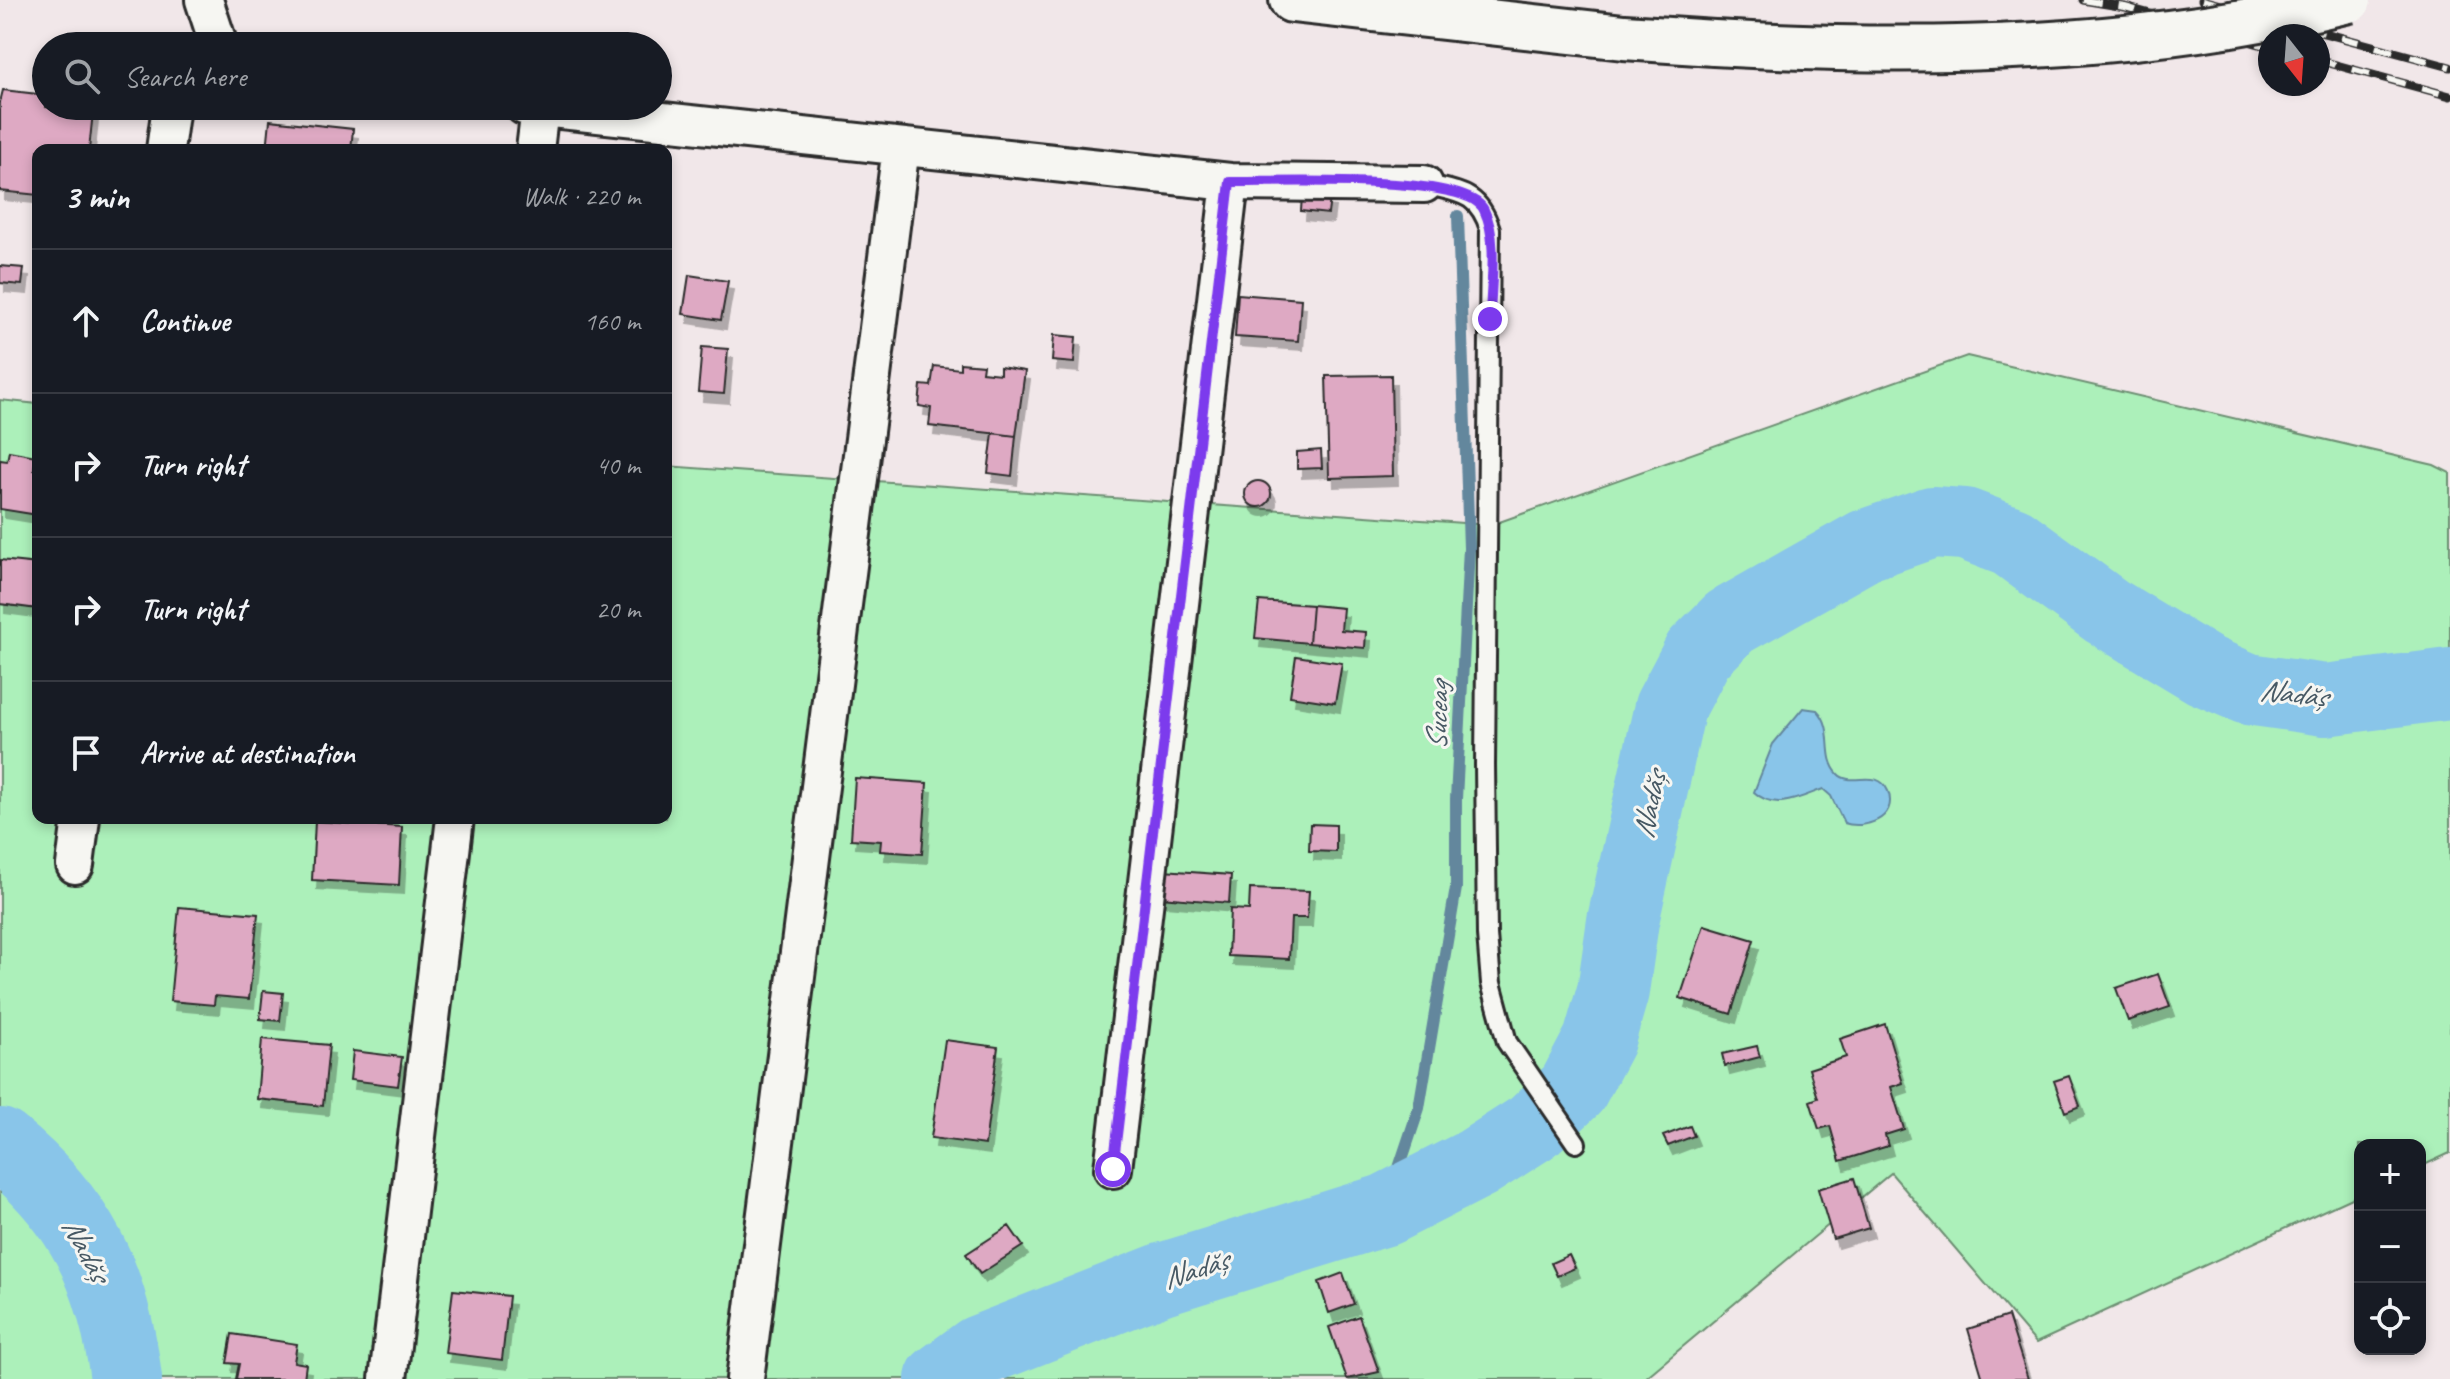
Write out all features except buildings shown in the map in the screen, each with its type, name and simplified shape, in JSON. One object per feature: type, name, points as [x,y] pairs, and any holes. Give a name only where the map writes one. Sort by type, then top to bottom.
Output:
[{"type":"main road","points":[[1292,0],[1624,37],[1810,49],[1981,49],[2196,27],[2349,0]]},
{"type":"street","points":[[204,0],[214,32]]},
{"type":"street","points":[[166,144],[169,120]]},
{"type":"street","points":[[533,120],[535,144]]},
{"type":"street","points":[[652,120],[1230,182],[1424,184]]},
{"type":"street","points":[[745,1379],[901,147]]},
{"type":"street","points":[[1113,1169],[1230,182]]},
{"type":"street","points":[[75,865],[80,824]]},
{"type":"street","points":[[388,1379],[454,824]]},
{"type":"lane","points":[[1424,184],[1472,197],[1484,208],[1490,229],[1487,935],[1491,983],[1507,1042],[1576,1143]]},
{"type":"green space","points":[[1967,356],[2434,465],[2450,473],[2450,1153],[2426,1164],[2426,1139],[2354,1139],[2354,1197],[2036,1343],[1891,1173],[1644,1379],[0,1379],[0,400],[32,403],[32,824],[672,824],[672,466],[1491,525]]},
{"type":"water","points":[[1803,708],[1817,710],[1823,717],[1830,759],[1838,774],[1843,778],[1878,780],[1884,784],[1890,801],[1884,815],[1877,820],[1860,825],[1844,823],[1831,796],[1823,789],[1779,802],[1762,798],[1754,792],[1773,744]]},
{"type":"waterway","name":"Suceag","points":[[1385,1210],[1419,1108],[1456,888],[1456,799],[1469,548],[1458,216]]},
{"type":"waterway","name":"Nadăș","points":[[941,1379],[979,1351],[1162,1279],[1385,1210],[1477,1163],[1533,1127],[1573,1089],[1599,1040],[1613,991],[1623,921],[1670,707],[1698,654],[1730,622],[1866,545],[1932,522],[1965,524],[2012,542],[2106,611],[2204,670],[2248,689],[2325,700],[2450,684]]},
{"type":"waterway","name":"Nadăș","points":[[0,1144],[52,1193],[88,1247],[112,1308],[126,1379]]},
{"type":"railway","points":[[2083,0],[2125,7],[2258,44]]},
{"type":"railway","points":[[2202,0],[2450,67]]},
{"type":"railway","points":[[2330,63],[2450,96]]},
{"type":"route","points":[[1113,1169],[1230,182],[1424,184],[1472,197],[1484,208],[1490,229],[1490,319]]}]
